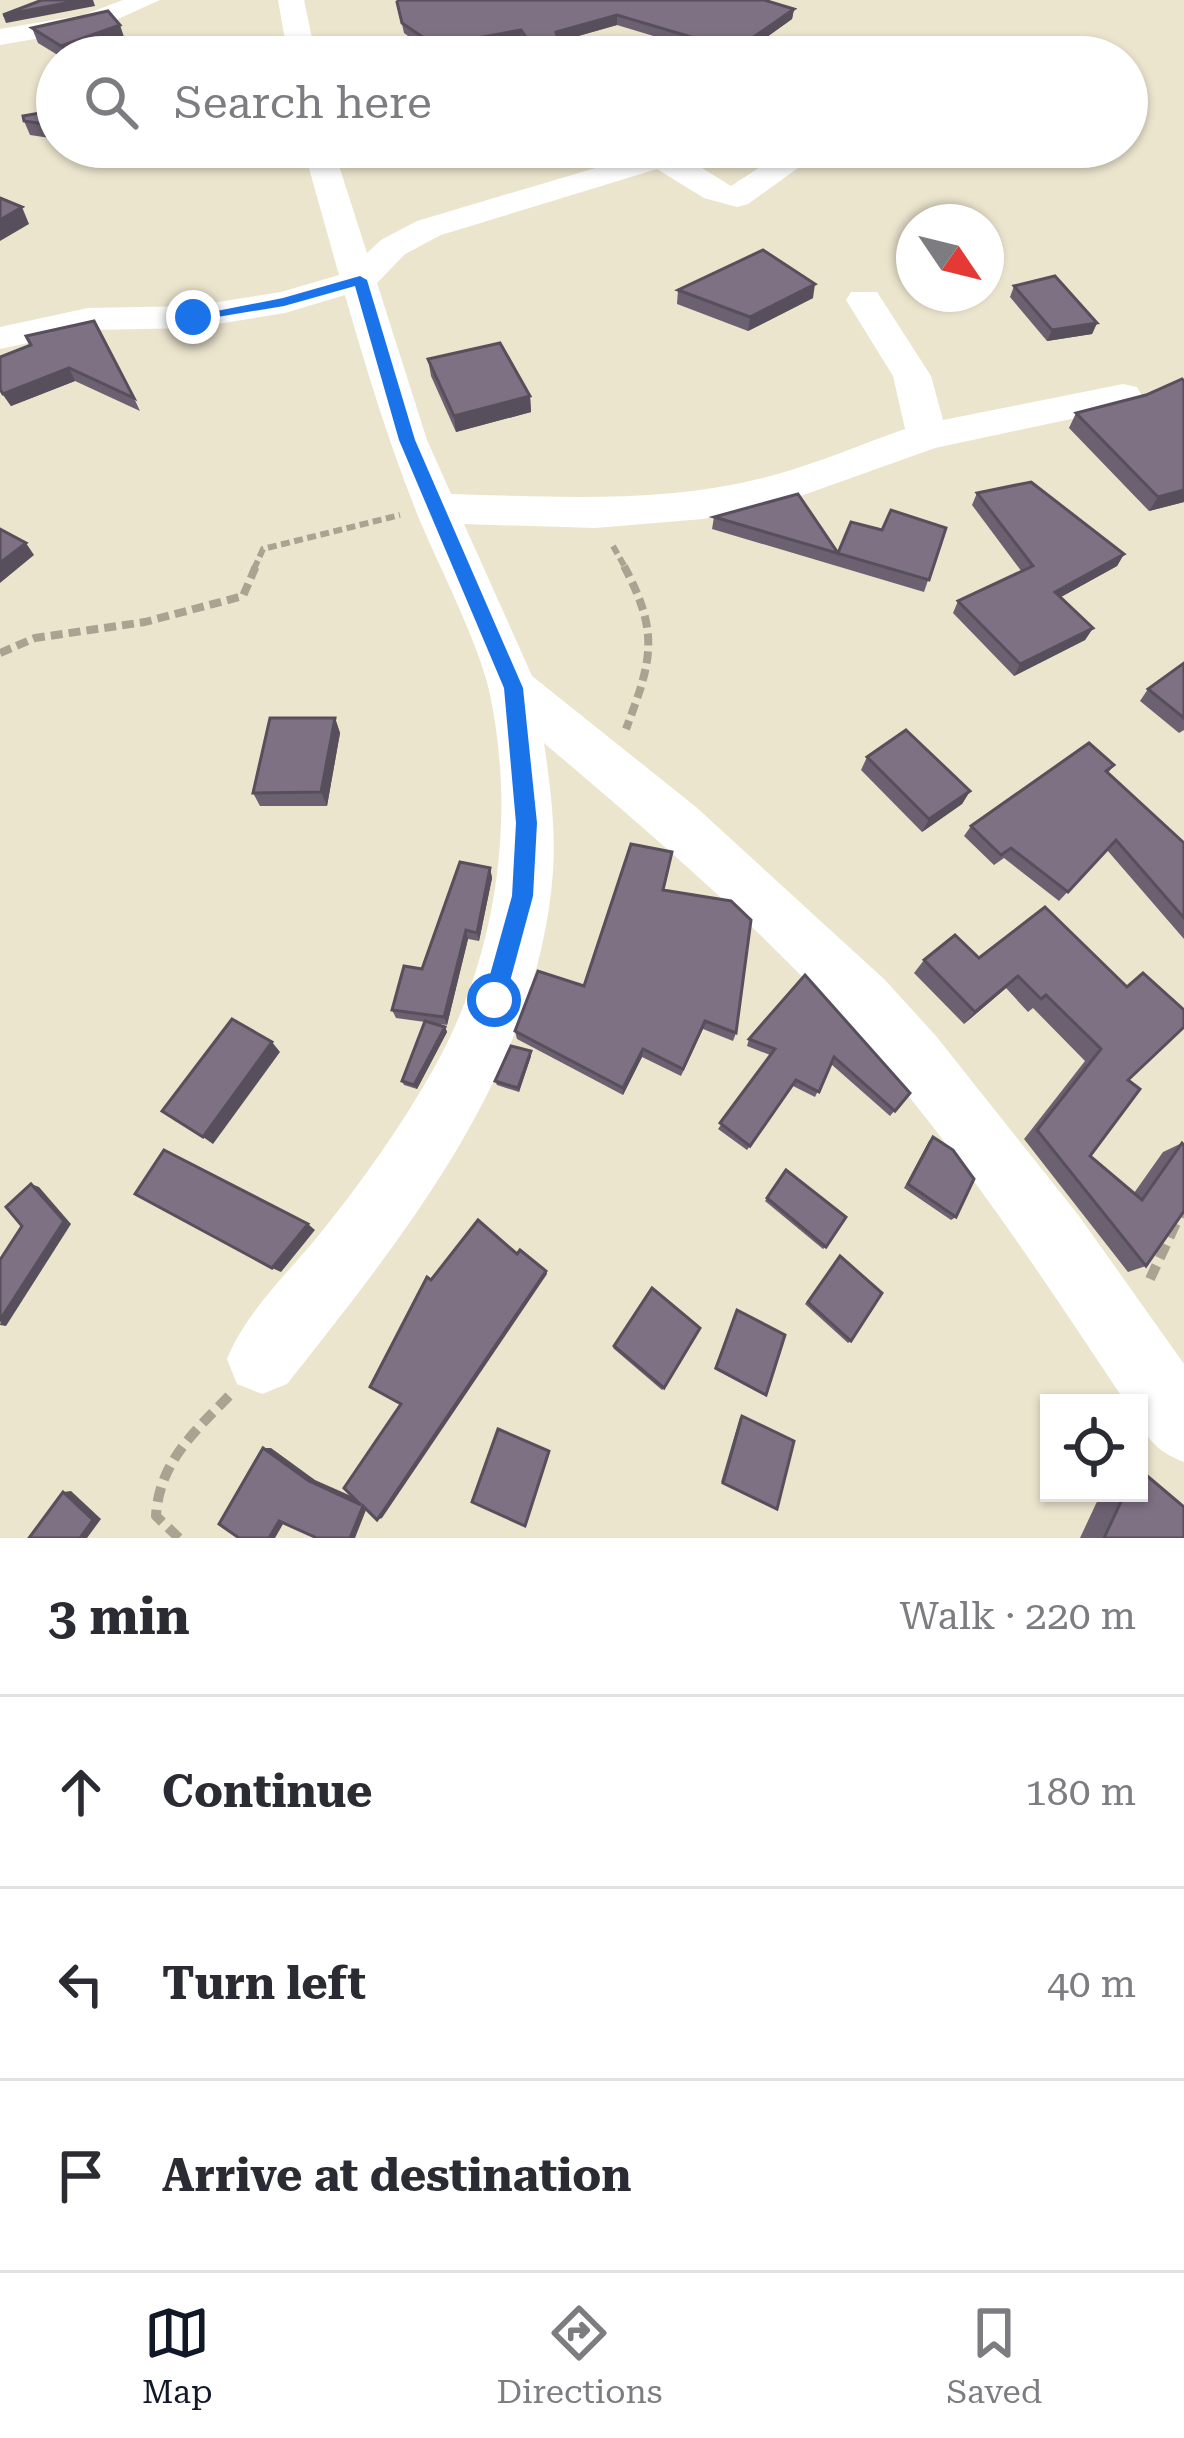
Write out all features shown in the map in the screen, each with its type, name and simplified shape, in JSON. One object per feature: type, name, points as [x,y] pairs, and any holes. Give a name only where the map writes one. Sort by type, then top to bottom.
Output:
[{"type":"street","points":[[0,37],[88,22],[148,0]]},
{"type":"street","points":[[291,0],[298,36]]},
{"type":"street","points":[[262,1360],[373,1222],[441,1123],[478,1048],[523,896],[526,823],[513,688],[407,440],[325,168]]},
{"type":"street","points":[[5,331],[88,319],[193,317],[284,302],[360,280],[393,247],[429,228],[624,168]]},
{"type":"street","points":[[684,168],[718,194],[737,196],[780,168]]},
{"type":"street","points":[[864,300],[912,376],[927,436]]},
{"type":"street","points":[[438,508],[596,513],[703,505],[780,488],[927,436],[1123,395]]},
{"type":"street","points":[[513,688],[612,767],[757,896],[915,1057],[1124,1335],[1184,1426]]},
{"type":"path","points":[[0,652],[35,638],[145,622],[243,596],[263,549],[354,523],[438,508]]},
{"type":"path","points":[[596,513],[646,607],[649,667],[612,767]]},
{"type":"path","points":[[1124,1335],[1184,1206]]},
{"type":"path","points":[[179,1538],[156,1516],[154,1494],[161,1475],[262,1360]]},
{"type":"building","points":[[42,0],[82,0],[3,15]]},
{"type":"building","points":[[764,0],[794,9],[755,36],[688,36],[617,15],[556,32],[557,36],[525,36],[521,30],[488,36],[421,36],[402,23],[397,2]]},
{"type":"building","points":[[108,11],[120,25],[89,36],[45,36],[32,28]]},
{"type":"building","points":[[0,198],[22,207],[0,220]]},
{"type":"building","points":[[763,250],[815,284],[750,317],[678,290]]},
{"type":"building","points":[[1055,276],[1097,323],[1052,330],[1014,286]]},
{"type":"building","points":[[94,321],[134,398],[69,368],[3,394],[0,357],[31,345],[26,336]]},
{"type":"building","points":[[500,343],[530,396],[454,416],[428,359]]},
{"type":"building","points":[[1182,379],[1184,490],[1158,497],[1076,413],[1146,395]]},
{"type":"building","points":[[1031,482],[1124,554],[1055,592],[1093,628],[1020,664],[958,601],[1033,566],[977,493]]},
{"type":"building","points":[[798,494],[838,553],[851,522],[882,530],[891,510],[946,528],[929,580],[714,517]]},
{"type":"building","points":[[0,529],[26,543],[0,563]]},
{"type":"building","points":[[1184,663],[1184,718],[1148,689]]},
{"type":"building","points":[[270,718],[335,718],[321,792],[253,793]]},
{"type":"building","points":[[906,730],[970,791],[929,819],[867,757]]},
{"type":"building","points":[[1089,743],[1114,765],[1106,771],[1184,843],[1184,918],[1116,840],[1068,892],[1011,848],[1001,855],[971,826]]},
{"type":"building","points":[[631,844],[672,852],[663,890],[731,901],[751,920],[736,1033],[705,1021],[683,1069],[643,1049],[623,1088],[515,1031],[538,971],[584,986]]},
{"type":"building","points":[[460,862],[490,868],[477,933],[466,930],[444,1017],[392,1010],[404,966],[422,969]]},
{"type":"building","points":[[1045,907],[1127,987],[1143,973],[1184,1010],[1184,1027],[1128,1080],[1140,1089],[1090,1156],[1142,1200],[1184,1145],[1184,1211],[1146,1266],[1037,1130],[1101,1049],[1046,995],[1041,999],[1018,976],[975,1012],[924,960],[955,935],[979,958]]},
{"type":"building","points":[[805,975],[910,1093],[895,1111],[834,1057],[819,1092],[796,1080],[750,1146],[720,1123],[775,1049],[749,1039]]},
{"type":"building","points":[[232,1019],[272,1042],[203,1137],[162,1111]]},
{"type":"building","points":[[425,1021],[445,1027],[414,1085],[402,1081]]},
{"type":"building","points":[[511,1046],[531,1051],[518,1088],[495,1081]]},
{"type":"building","points":[[933,1137],[953,1150],[974,1179],[956,1217],[908,1184]]},
{"type":"building","points":[[164,1150],[308,1224],[272,1268],[135,1194]]},
{"type":"building","points":[[786,1170],[846,1217],[826,1247],[767,1198]]},
{"type":"building","points":[[31,1184],[64,1221],[0,1320],[0,1260],[22,1226],[6,1207]]},
{"type":"building","points":[[478,1220],[517,1254],[520,1250],[546,1271],[377,1520],[363,1506],[350,1538],[317,1538],[279,1521],[269,1538],[239,1538],[219,1524],[263,1448],[309,1481],[361,1505],[344,1488],[401,1404],[370,1387],[427,1277],[431,1280]]},
{"type":"building","points":[[840,1256],[882,1293],[851,1341],[808,1302]]},
{"type":"building","points":[[652,1288],[700,1328],[664,1388],[614,1346]]},
{"type":"building","points":[[737,1310],[785,1335],[766,1395],[716,1368]]},
{"type":"building","points":[[742,1416],[794,1441],[777,1509],[723,1483]]},
{"type":"building","points":[[498,1429],[549,1451],[525,1526],[472,1502]]},
{"type":"building","points":[[1148,1477],[1184,1507],[1184,1538],[1104,1538],[1121,1502],[1148,1502]]},
{"type":"building","points":[[63,1492],[93,1520],[80,1538],[29,1538]]},
{"type":"route","points":[[193,317],[284,302],[360,280],[407,440],[513,688],[526,823],[523,896],[494,1000]]}]
